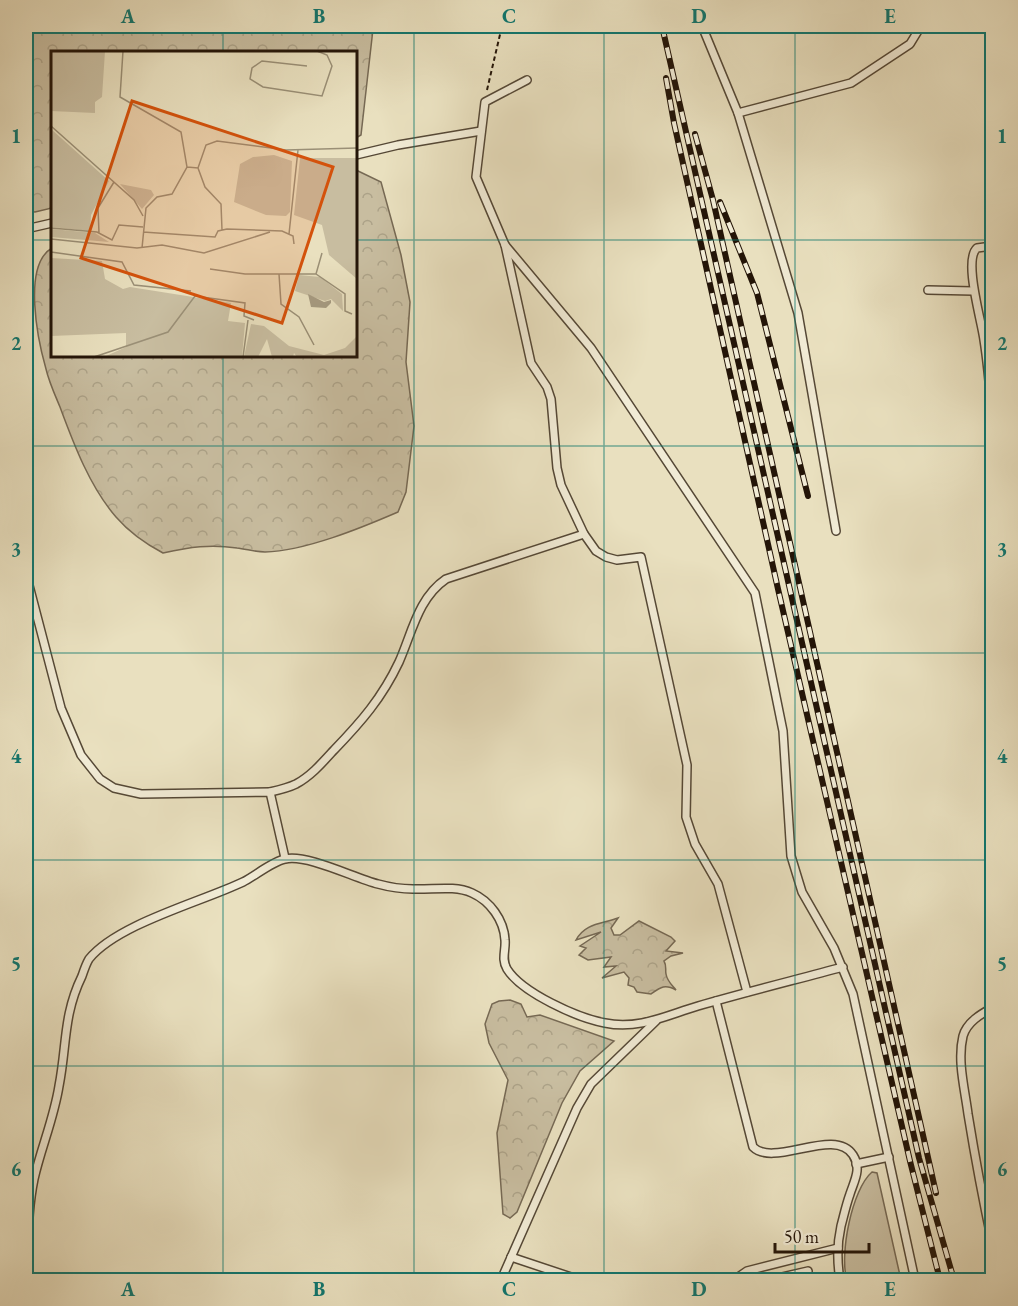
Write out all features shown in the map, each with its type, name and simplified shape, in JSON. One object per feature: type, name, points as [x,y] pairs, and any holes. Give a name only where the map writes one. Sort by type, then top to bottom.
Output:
[{"type":"lane","points":[[702,26],[738,113],[798,313],[836,531]]},
{"type":"lane","points":[[738,113],[851,83],[910,44],[921,26]]},
{"type":"lane","points":[[527,80],[485,102],[476,177],[505,245],[531,363],[547,387],[551,399],[557,468],[561,485],[584,534],[596,551],[617,560],[641,557],[687,765],[686,817],[695,844],[718,884],[747,992]]},
{"type":"lane","points":[[357,155],[481,131]]},
{"type":"lane","points":[[26,229],[51,223]]},
{"type":"lane","points":[[505,245],[591,348],[755,593],[783,731],[791,856],[802,892],[843,967],[853,994],[915,1281]]},
{"type":"lane","points":[[993,246],[977,248],[973,252],[973,291],[984,337],[993,415]]},
{"type":"lane","points":[[928,290],[973,291]]},
{"type":"lane","points":[[26,574],[61,708],[81,755],[99,780],[114,788],[141,794],[270,792],[297,784],[315,770],[377,703],[398,663],[424,601],[433,588],[446,579],[584,534]]},
{"type":"lane","points":[[270,792],[285,858]]},
{"type":"lane","points":[[28,1281],[26,1239],[34,1179],[59,1086],[72,996],[89,960],[114,938],[245,881],[285,858],[302,860],[376,884],[412,889],[470,891],[491,906],[499,918],[505,938],[505,967],[523,985],[539,996],[574,1013],[600,1022],[630,1026],[843,967]]},
{"type":"lane","points":[[716,1001],[753,1148],[764,1154],[835,1145],[847,1149],[854,1157],[857,1178],[847,1204],[838,1248],[840,1281]]},
{"type":"lane","points":[[993,1008],[968,1026],[963,1037],[961,1058],[978,1175],[993,1242]]},
{"type":"lane","points":[[501,1281],[577,1108],[591,1084],[658,1019]]},
{"type":"lane","points":[[856,1164],[889,1157]]},
{"type":"lane","points":[[734,1281],[747,1271],[838,1248]]},
{"type":"lane","points":[[511,1257],[580,1281]]},
{"type":"lane","points":[[769,1281],[808,1271]]},
{"type":"path","points":[[485,102],[502,26]]},
{"type":"green space","points":[[26,26],[371,26],[373,29],[361,135],[357,137],[357,51],[51,51],[51,208],[35,212],[26,211]]},
{"type":"green space","points":[[357,170],[381,182],[401,255],[410,302],[406,362],[414,426],[406,492],[398,512],[333,538],[281,551],[262,552],[209,546],[163,553],[144,542],[121,522],[98,492],[71,436],[47,374],[39,341],[35,304],[37,270],[43,257],[51,249],[51,357],[357,357]]},
{"type":"green space","points":[[618,918],[611,928],[614,935],[620,935],[639,921],[675,941],[666,951],[683,953],[671,956],[664,961],[667,979],[676,990],[666,987],[651,994],[637,992],[634,987],[628,985],[629,978],[624,972],[602,978],[616,966],[604,967],[611,957],[588,960],[579,955],[586,948],[580,946],[601,932],[576,940],[584,930]]},
{"type":"green space","points":[[510,1000],[521,1004],[527,1017],[540,1015],[614,1041],[580,1071],[562,1103],[517,1212],[510,1218],[503,1214],[497,1133],[508,1080],[489,1043],[485,1024],[492,1004]]},
{"type":"green space","points":[[872,1172],[877,1173],[901,1280],[847,1280],[845,1255],[849,1223],[859,1193]]},
{"type":"railway","points":[[662,26],[919,1158],[954,1280]]},
{"type":"railway","points":[[666,78],[674,123],[778,589],[910,1161],[940,1280]]},
{"type":"railway","points":[[695,134],[713,200],[936,1193]]},
{"type":"railway","points":[[720,202],[757,293],[808,496]]}]
